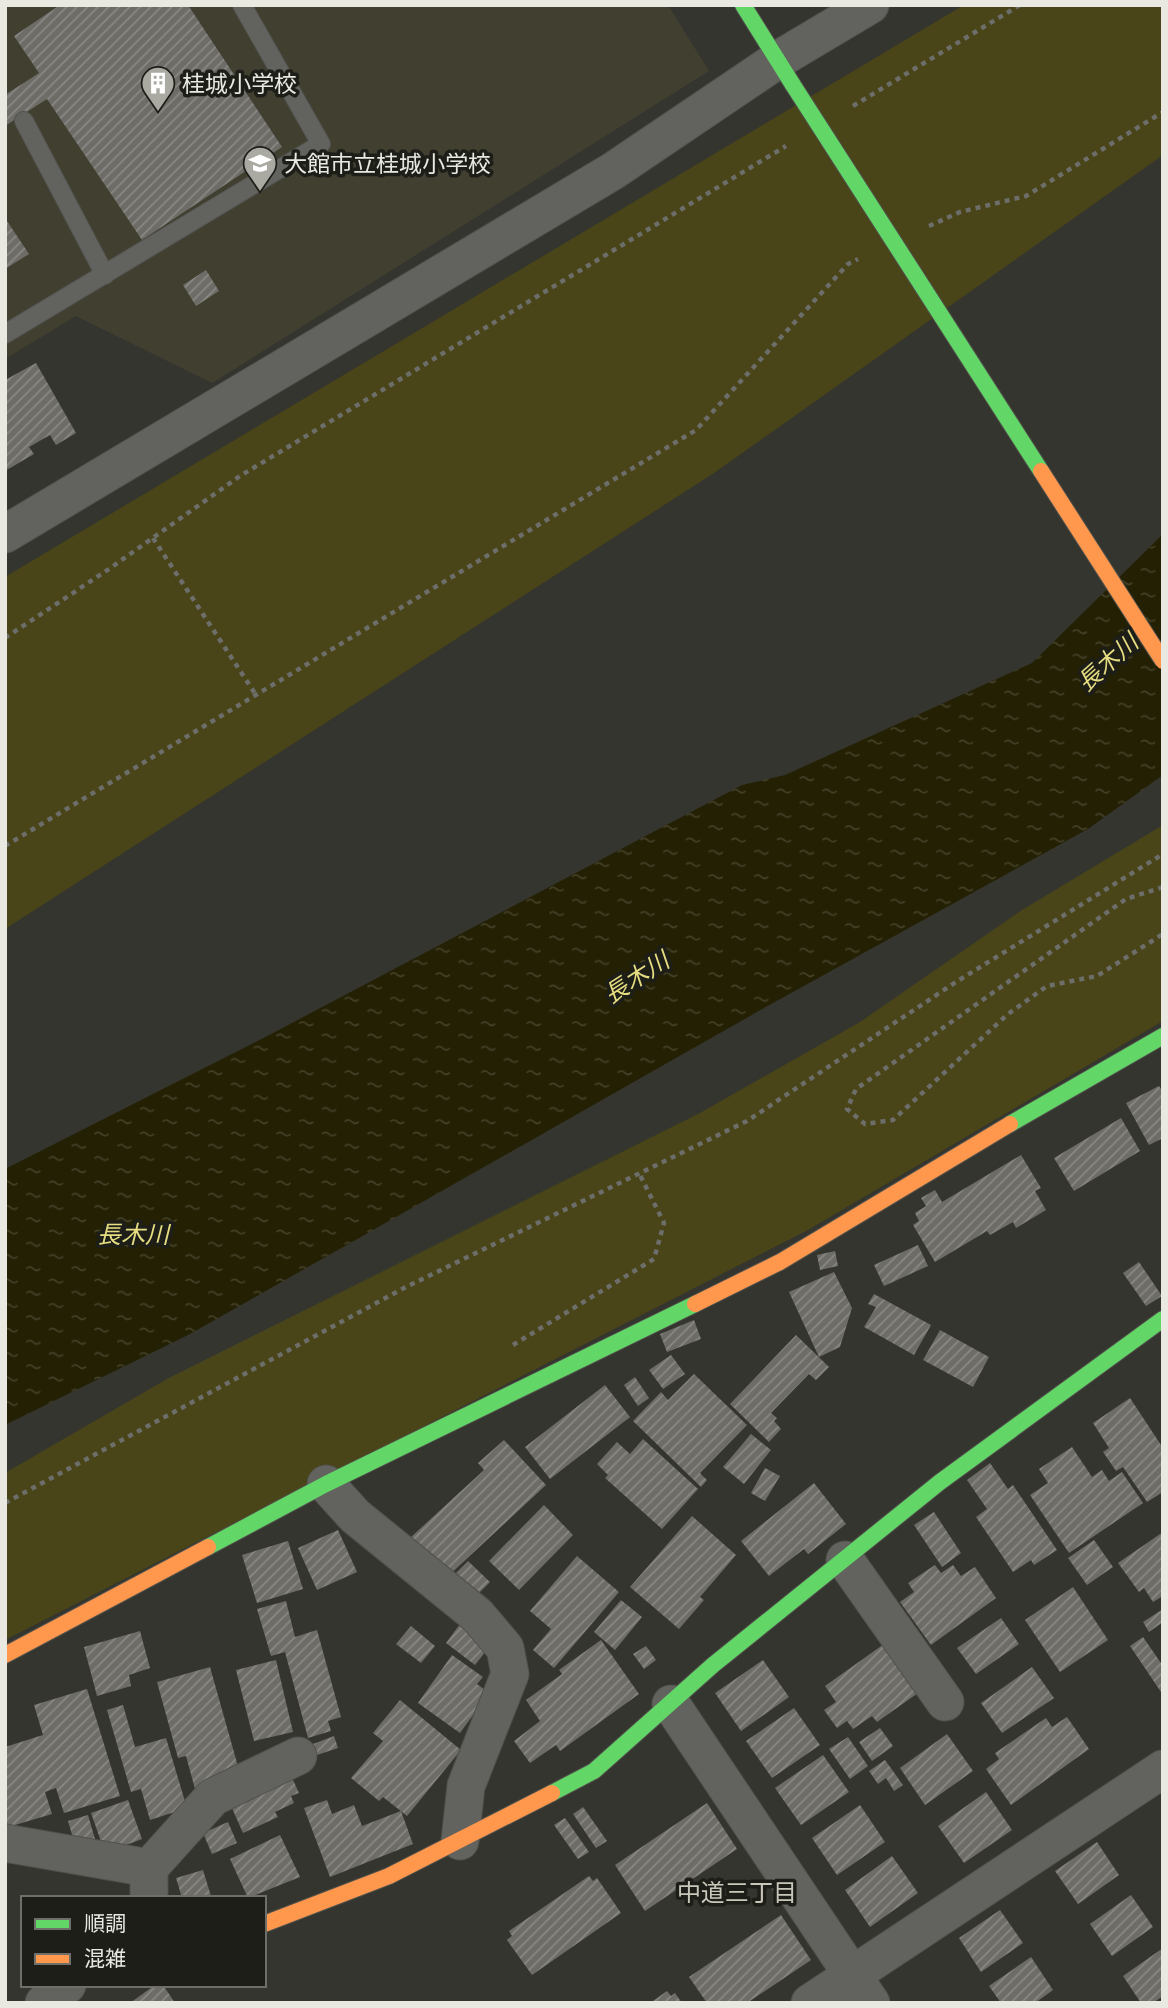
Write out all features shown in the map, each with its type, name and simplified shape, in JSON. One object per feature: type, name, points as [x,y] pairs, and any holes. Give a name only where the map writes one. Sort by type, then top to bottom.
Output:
[{"type":"street","points":[[743,5],[1163,661]]},
{"type":"street","points":[[5,534],[613,171],[785,73],[870,5]]},
{"type":"street","points":[[5,1655],[326,1484],[780,1262],[914,1184],[1038,1106],[1163,1036]]},
{"type":"street","points":[[266,1923],[389,1877],[594,1771],[713,1665],[940,1482],[1163,1319]]},
{"type":"street","points":[[326,1484],[355,1516],[477,1615],[505,1648],[510,1674],[466,1786],[460,1841]]},
{"type":"street","points":[[845,1560],[945,1702]]},
{"type":"street","points":[[671,1704],[862,1989]]},
{"type":"street","points":[[5,1843],[149,1883],[213,1797],[298,1756]]},
{"type":"street","points":[[810,2003],[862,1989],[1163,1769]]},
{"type":"street","points":[[44,2003],[64,1987]]},
{"type":"lane","points":[[8,329],[105,275],[321,144],[242,5]]},
{"type":"lane","points":[[24,121],[105,275]]},
{"type":"path","points":[[843,112],[1020,5]]},
{"type":"path","points":[[923,229],[960,212],[1026,196],[1163,112]]},
{"type":"path","points":[[5,638],[240,476],[795,141]]},
{"type":"path","points":[[5,846],[696,430],[848,264],[861,258]]},
{"type":"path","points":[[153,538],[256,695]]},
{"type":"path","points":[[5,1503],[406,1287],[747,1121],[956,982],[1163,854]]},
{"type":"path","points":[[1163,887],[1126,899],[919,1042],[856,1088],[847,1109],[865,1125],[892,1120],[1009,1014],[1047,986],[1097,976],[1163,934]]},
{"type":"path","points":[[503,1351],[654,1259],[664,1223],[639,1173]]},
{"type":"shaded area","name":"大館市立桂城小学校","points":[[5,5],[668,5],[709,71],[212,383],[76,316],[5,359]]},
{"type":"shaded area","points":[[964,5],[1163,5],[1163,155],[714,473],[5,929],[5,577]]},
{"type":"shaded area","points":[[1163,825],[1163,1021],[808,1230],[5,1640],[5,1473],[167,1379],[700,1113],[860,1022],[1022,910]]},
{"type":"water","name":"長木川","points":[[1163,534],[1163,775],[1088,829],[764,1008],[190,1334],[5,1425],[5,1169],[273,1033],[742,785],[785,775],[1032,663]]},
{"type":"building","name":"桂城小学校","points":[[60,5],[188,5],[282,147],[142,240],[47,99],[5,126],[5,95],[39,73],[14,36]]},
{"type":"building","points":[[5,218],[29,254],[5,269]]},
{"type":"building","points":[[206,270],[219,291],[196,306],[183,285]]},
{"type":"building","points":[[36,363],[76,433],[56,445],[50,435],[29,447],[34,454],[5,471],[5,380]]},
{"type":"building","points":[[1159,1086],[1163,1092],[1163,1138],[1149,1145],[1126,1103]]},
{"type":"building","points":[[1121,1118],[1140,1151],[1074,1191],[1054,1158]]},
{"type":"building","points":[[1021,1155],[1041,1188],[1035,1191],[1046,1210],[1016,1228],[1013,1222],[990,1235],[987,1231],[935,1262],[913,1225],[919,1221],[915,1213],[926,1206],[921,1198],[935,1190],[942,1202]]},
{"type":"building","points":[[918,1245],[928,1266],[884,1286],[874,1265]]},
{"type":"building","points":[[835,1251],[838,1266],[820,1270],[817,1255]]},
{"type":"building","points":[[1139,1262],[1162,1296],[1146,1306],[1123,1273]]},
{"type":"building","points":[[834,1272],[852,1308],[840,1347],[819,1357],[789,1292]]},
{"type":"building","points":[[874,1294],[931,1325],[914,1355],[864,1327],[876,1307],[868,1304]]},
{"type":"building","points":[[694,1320],[701,1339],[667,1352],[660,1334]]},
{"type":"building","points":[[940,1330],[989,1357],[973,1387],[923,1360]]},
{"type":"building","points":[[796,1335],[829,1367],[816,1380],[809,1374],[771,1413],[777,1418],[774,1421],[781,1429],[769,1442],[730,1404]]},
{"type":"building","points":[[671,1355],[685,1374],[663,1389],[649,1370]]},
{"type":"building","points":[[694,1374],[747,1425],[700,1473],[707,1480],[701,1487],[633,1421],[661,1392],[668,1400]]},
{"type":"building","points":[[635,1377],[649,1398],[638,1406],[624,1385]]},
{"type":"building","points":[[605,1385],[630,1417],[550,1479],[525,1447]]},
{"type":"building","points":[[1130,1398],[1163,1448],[1163,1492],[1147,1502],[1123,1467],[1116,1471],[1103,1452],[1109,1448],[1093,1423]]},
{"type":"building","points":[[751,1434],[771,1450],[744,1484],[723,1467]]},
{"type":"building","points":[[643,1439],[698,1489],[662,1529],[605,1478],[608,1475],[597,1464],[617,1442],[630,1454]]},
{"type":"building","points":[[504,1440],[546,1485],[446,1578],[410,1538],[484,1470],[478,1463]]},
{"type":"building","points":[[1072,1447],[1092,1477],[1102,1470],[1109,1481],[1122,1472],[1143,1503],[1069,1553],[1030,1495],[1048,1483],[1039,1469]]},
{"type":"building","points":[[990,1463],[1008,1489],[1013,1485],[1057,1550],[1034,1565],[1031,1560],[1013,1572],[976,1517],[987,1509],[967,1480]]},
{"type":"building","points":[[765,1468],[780,1476],[765,1501],[751,1493]]},
{"type":"building","points":[[814,1483],[846,1524],[808,1554],[804,1549],[769,1576],[741,1541]]},
{"type":"building","points":[[544,1505],[573,1535],[519,1590],[489,1561]]},
{"type":"building","points":[[934,1512],[961,1553],[942,1567],[914,1525]]},
{"type":"building","points":[[692,1516],[736,1555],[700,1597],[704,1600],[679,1629],[630,1587]]},
{"type":"building","points":[[338,1530],[357,1572],[317,1590],[298,1548]]},
{"type":"building","points":[[1163,1532],[1163,1596],[1153,1602],[1144,1588],[1139,1592],[1118,1563]]},
{"type":"building","points":[[1094,1540],[1113,1567],[1087,1585],[1068,1558]]},
{"type":"building","points":[[288,1541],[303,1589],[257,1603],[242,1555]]},
{"type":"building","points":[[577,1556],[619,1592],[554,1668],[533,1650],[551,1629],[530,1611]]},
{"type":"building","points":[[468,1561],[490,1582],[472,1600],[451,1578]]},
{"type":"building","points":[[935,1565],[941,1573],[953,1565],[961,1576],[975,1567],[996,1598],[931,1645],[900,1602],[914,1592],[908,1583]]},
{"type":"building","points":[[1073,1587],[1108,1640],[1060,1672],[1025,1620]]},
{"type":"building","points":[[621,1600],[642,1617],[615,1650],[594,1632]]},
{"type":"building","points":[[286,1601],[295,1637],[317,1630],[341,1717],[328,1721],[331,1731],[308,1738],[285,1652],[271,1656],[257,1609]]},
{"type":"building","points":[[1163,1609],[1163,1622],[1149,1632],[1143,1622]]},
{"type":"building","points":[[1001,1618],[1019,1644],[976,1674],[957,1648]]},
{"type":"building","points":[[463,1620],[493,1642],[475,1665],[446,1643]]},
{"type":"building","points":[[411,1626],[435,1646],[421,1663],[396,1644]]},
{"type":"building","points":[[140,1631],[150,1668],[129,1675],[131,1686],[97,1696],[84,1647]]},
{"type":"building","points":[[1143,1637],[1163,1666],[1163,1695],[1130,1646]]},
{"type":"building","points":[[601,1640],[639,1694],[560,1751],[556,1745],[530,1763],[514,1741],[540,1721],[526,1700],[562,1674],[559,1670]]},
{"type":"building","points":[[884,1644],[918,1693],[877,1722],[872,1716],[853,1729],[847,1721],[837,1728],[824,1710],[836,1702],[825,1686]]},
{"type":"building","points":[[646,1646],[656,1660],[644,1669],[633,1654]]},
{"type":"building","points":[[452,1655],[483,1677],[477,1684],[489,1693],[460,1733],[418,1703]]},
{"type":"building","points":[[276,1660],[293,1732],[254,1741],[236,1670]]},
{"type":"building","points":[[763,1660],[789,1697],[741,1731],[715,1693]]},
{"type":"building","points":[[210,1667],[239,1770],[223,1781],[195,1789],[186,1756],[178,1758],[157,1682]]},
{"type":"building","points":[[1032,1667],[1054,1698],[1002,1733],[981,1703]]},
{"type":"building","points":[[87,1689],[120,1796],[64,1813],[56,1788],[45,1792],[52,1814],[5,1828],[5,1747],[43,1735],[34,1705]]},
{"type":"building","points":[[400,1700],[461,1750],[407,1816],[383,1797],[379,1801],[351,1778],[383,1741],[373,1733]]},
{"type":"building","points":[[123,1705],[135,1747],[166,1738],[187,1808],[150,1820],[141,1789],[131,1792],[107,1710]]},
{"type":"building","points":[[794,1708],[820,1745],[772,1778],[746,1741]]},
{"type":"building","points":[[1067,1717],[1089,1749],[1011,1805],[986,1769],[999,1759],[995,1753],[1046,1718],[1052,1727]]},
{"type":"building","points":[[880,1728],[893,1746],[872,1761],[859,1742]]},
{"type":"building","points":[[947,1734],[973,1771],[925,1805],[900,1768]]},
{"type":"building","points":[[334,1736],[338,1748],[317,1755],[313,1744]]},
{"type":"building","points":[[848,1737],[868,1766],[850,1779],[829,1749]]},
{"type":"building","points":[[823,1755],[849,1792],[801,1825],[775,1788]]},
{"type":"building","points":[[885,1760],[903,1785],[894,1791],[886,1778],[878,1784],[869,1771]]},
{"type":"building","points":[[288,1769],[299,1793],[291,1796],[294,1803],[275,1812],[278,1817],[243,1833],[227,1797]]},
{"type":"building","points":[[986,1792],[1012,1830],[964,1863],[938,1826]]},
{"type":"building","points":[[128,1800],[142,1839],[105,1853],[91,1813]]},
{"type":"building","points":[[327,1800],[332,1814],[354,1805],[362,1826],[401,1811],[413,1844],[330,1877],[304,1808]]},
{"type":"building","points":[[707,1803],[737,1849],[645,1911],[615,1865]]},
{"type":"building","points":[[860,1805],[885,1842],[837,1875],[812,1838]]},
{"type":"building","points":[[583,1807],[607,1841],[596,1848],[573,1814]]},
{"type":"building","points":[[88,1815],[95,1839],[75,1845],[68,1821]]},
{"type":"building","points":[[565,1818],[589,1852],[578,1859],[554,1825]]},
{"type":"building","points":[[228,1822],[237,1843],[212,1854],[203,1833]]},
{"type":"building","points":[[280,1835],[300,1877],[247,1896],[230,1859]]},
{"type":"building","points":[[1097,1842],[1119,1875],[1078,1904],[1055,1871]]},
{"type":"building","points":[[892,1856],[918,1893],[870,1927],[845,1890]]},
{"type":"building","points":[[203,1870],[211,1896],[181,1896],[176,1878]]},
{"type":"building","points":[[589,1876],[593,1881],[597,1878],[621,1913],[532,1975],[507,1940],[512,1936],[509,1931]]},
{"type":"building","points":[[1131,1895],[1153,1927],[1112,1956],[1090,1924]]},
{"type":"building","points":[[1000,1910],[1023,1943],[981,1972],[959,1938]]},
{"type":"building","points":[[781,1915],[811,1960],[747,2003],[707,2003],[689,1977]]},
{"type":"building","points":[[1163,1948],[1163,1996],[1153,2003],[1141,2003],[1123,1976]]},
{"type":"building","points":[[1031,1957],[1053,1990],[1035,2003],[1001,2003],[989,1986]]},
{"type":"building","points":[[152,1987],[164,1987],[175,2003],[130,2003]]},
{"type":"building","points":[[667,1991],[671,1996],[675,1993],[682,2003],[650,2003]]},
{"type":"traffic: fast","points":[[743,5],[793,85]]},
{"type":"traffic: fast","points":[[793,85],[1041,471]]},
{"type":"traffic: fast","points":[[1010,1124],[1163,1036]]},
{"type":"traffic: fast","points":[[208,1547],[326,1484],[695,1304]]},
{"type":"traffic: fast","points":[[552,1793],[594,1771],[713,1665],[940,1482],[1163,1319]]},
{"type":"traffic: slow","points":[[1041,471],[1163,661]]},
{"type":"traffic: slow","points":[[695,1304],[780,1262],[1010,1124]]},
{"type":"traffic: slow","points":[[5,1655],[208,1547]]},
{"type":"traffic: slow","points":[[266,1923],[389,1876],[552,1793]]},
{"type":"place","name":"桂城小学校","points":[[158,113]]},
{"type":"place","name":"大館市立桂城小学校","points":[[260,193]]},
{"type":"district","name":"中道三丁目","points":[[737,1892]]}]
